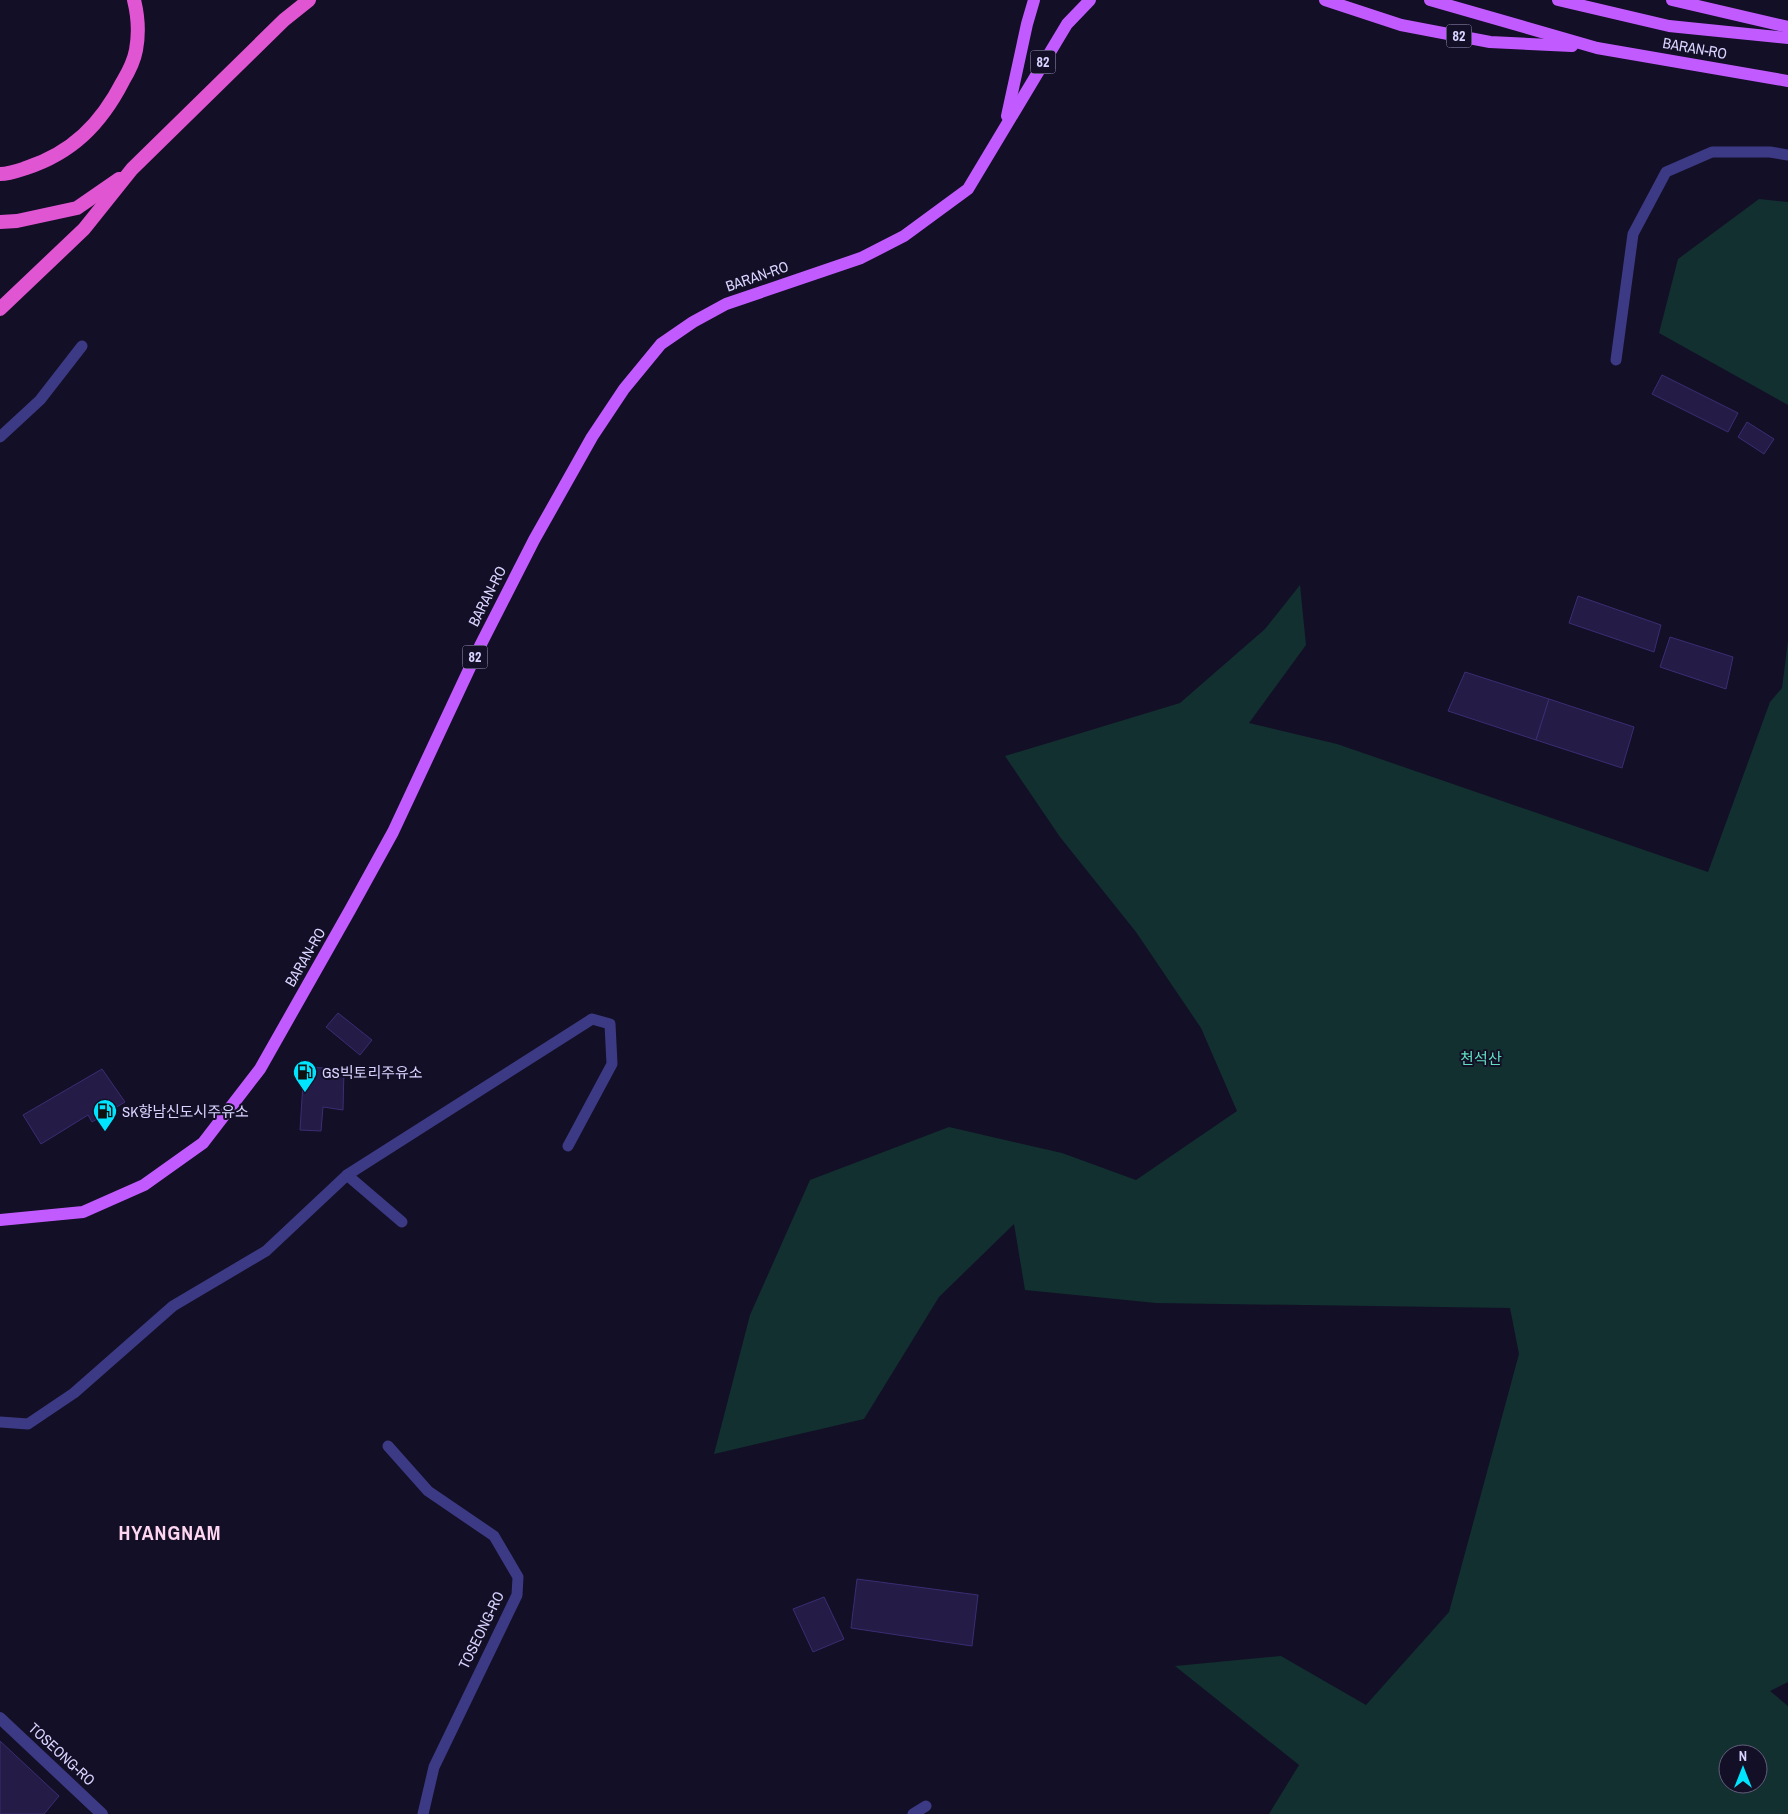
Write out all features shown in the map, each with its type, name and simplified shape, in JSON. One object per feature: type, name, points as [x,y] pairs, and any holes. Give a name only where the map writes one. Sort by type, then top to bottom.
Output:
[{"type":"highway","points":[[0,174],[36,165],[61,154],[85,134],[104,113],[131,67],[136,51],[138,30],[134,0]]},
{"type":"highway","points":[[0,309],[84,229],[132,169],[284,20],[309,0]]},
{"type":"highway","points":[[0,222],[17,221],[77,208],[132,169]]},
{"type":"main road","name":"82","points":[[1004,130],[1034,0]]},
{"type":"main road","name":"82","points":[[1004,130],[1067,24],[1090,0]]},
{"type":"main road","name":"82","points":[[1324,0],[1401,25],[1490,42],[1597,48]]},
{"type":"main road","points":[[1430,0],[1597,48]]},
{"type":"main road","points":[[1558,0],[1669,26],[1788,38]]},
{"type":"main road","points":[[1672,0],[1788,27]]},
{"type":"main road","name":"BARAN-RO","points":[[1597,48],[1788,81]]},
{"type":"main road","name":"BARAN-RO","points":[[0,1220],[83,1212],[144,1185],[203,1143],[254,1076],[392,832],[480,646],[587,446],[624,389],[661,344],[692,322],[726,304],[861,258],[904,236],[968,189],[1004,130]]},
{"type":"street","name":"TOSEONG-RO","points":[[0,1718],[102,1814]]},
{"type":"lane","points":[[1616,360],[1633,234],[1666,172],[1712,152],[1770,152],[1788,155]]},
{"type":"lane","points":[[0,437],[40,400],[82,346]]},
{"type":"lane","points":[[0,1422],[28,1424],[74,1393],[173,1306],[266,1251],[347,1175],[592,1019],[610,1024],[612,1064],[568,1146]]},
{"type":"lane","points":[[347,1175],[402,1222]]},
{"type":"lane","name":"TOSEONG-RO","points":[[388,1446],[428,1492],[494,1536],[518,1577],[517,1595],[434,1767],[423,1814]]},
{"type":"lane","points":[[913,1814],[926,1806]]},
{"type":"green space","points":[[1759,199],[1788,202],[1788,405],[1659,333],[1678,259]]},
{"type":"green space","name":"천석산","points":[[1300,585],[1306,645],[1249,723],[1337,744],[1708,872],[1770,702],[1782,688],[1788,641],[1788,1682],[1770,1691],[1788,1706],[1788,1814],[1269,1814],[1299,1765],[1175,1666],[1281,1656],[1366,1705],[1449,1612],[1519,1354],[1510,1308],[1156,1303],[1025,1290],[1014,1224],[939,1297],[864,1419],[714,1454],[750,1315],[810,1180],[949,1127],[1062,1153],[1136,1180],[1237,1111],[1201,1028],[1136,932],[1060,837],[1005,756],[1180,703],[1265,629]]},
{"type":"building","points":[[1662,375],[1738,413],[1728,432],[1652,394]]},
{"type":"building","points":[[1747,422],[1774,439],[1764,454],[1738,437]]},
{"type":"building","points":[[1578,596],[1661,625],[1654,652],[1569,623]]},
{"type":"building","points":[[1670,637],[1733,657],[1726,689],[1660,667]]},
{"type":"building","points":[[1465,672],[1549,699],[1536,740],[1448,711]]},
{"type":"building","points":[[1549,699],[1634,727],[1622,768],[1536,740]]},
{"type":"building","points":[[338,1013],[372,1040],[360,1055],[326,1027]]},
{"type":"building","points":[[304,1067],[344,1069],[343,1110],[323,1107],[321,1131],[300,1130]]},
{"type":"building","points":[[102,1069],[125,1102],[92,1122],[88,1115],[41,1144],[23,1115]]},
{"type":"building","points":[[857,1579],[978,1595],[972,1646],[851,1628]]},
{"type":"building","points":[[824,1597],[844,1639],[813,1652],[793,1609]]},
{"type":"building","points":[[0,1741],[59,1796],[44,1814],[0,1814]]},
{"type":"place","name":"GS빅토리주유소","points":[[305,1093]]},
{"type":"place","name":"SK향남신도시주유소","points":[[105,1132]]},
{"type":"district","name":"HYANGNAM","points":[[170,1532]]}]
